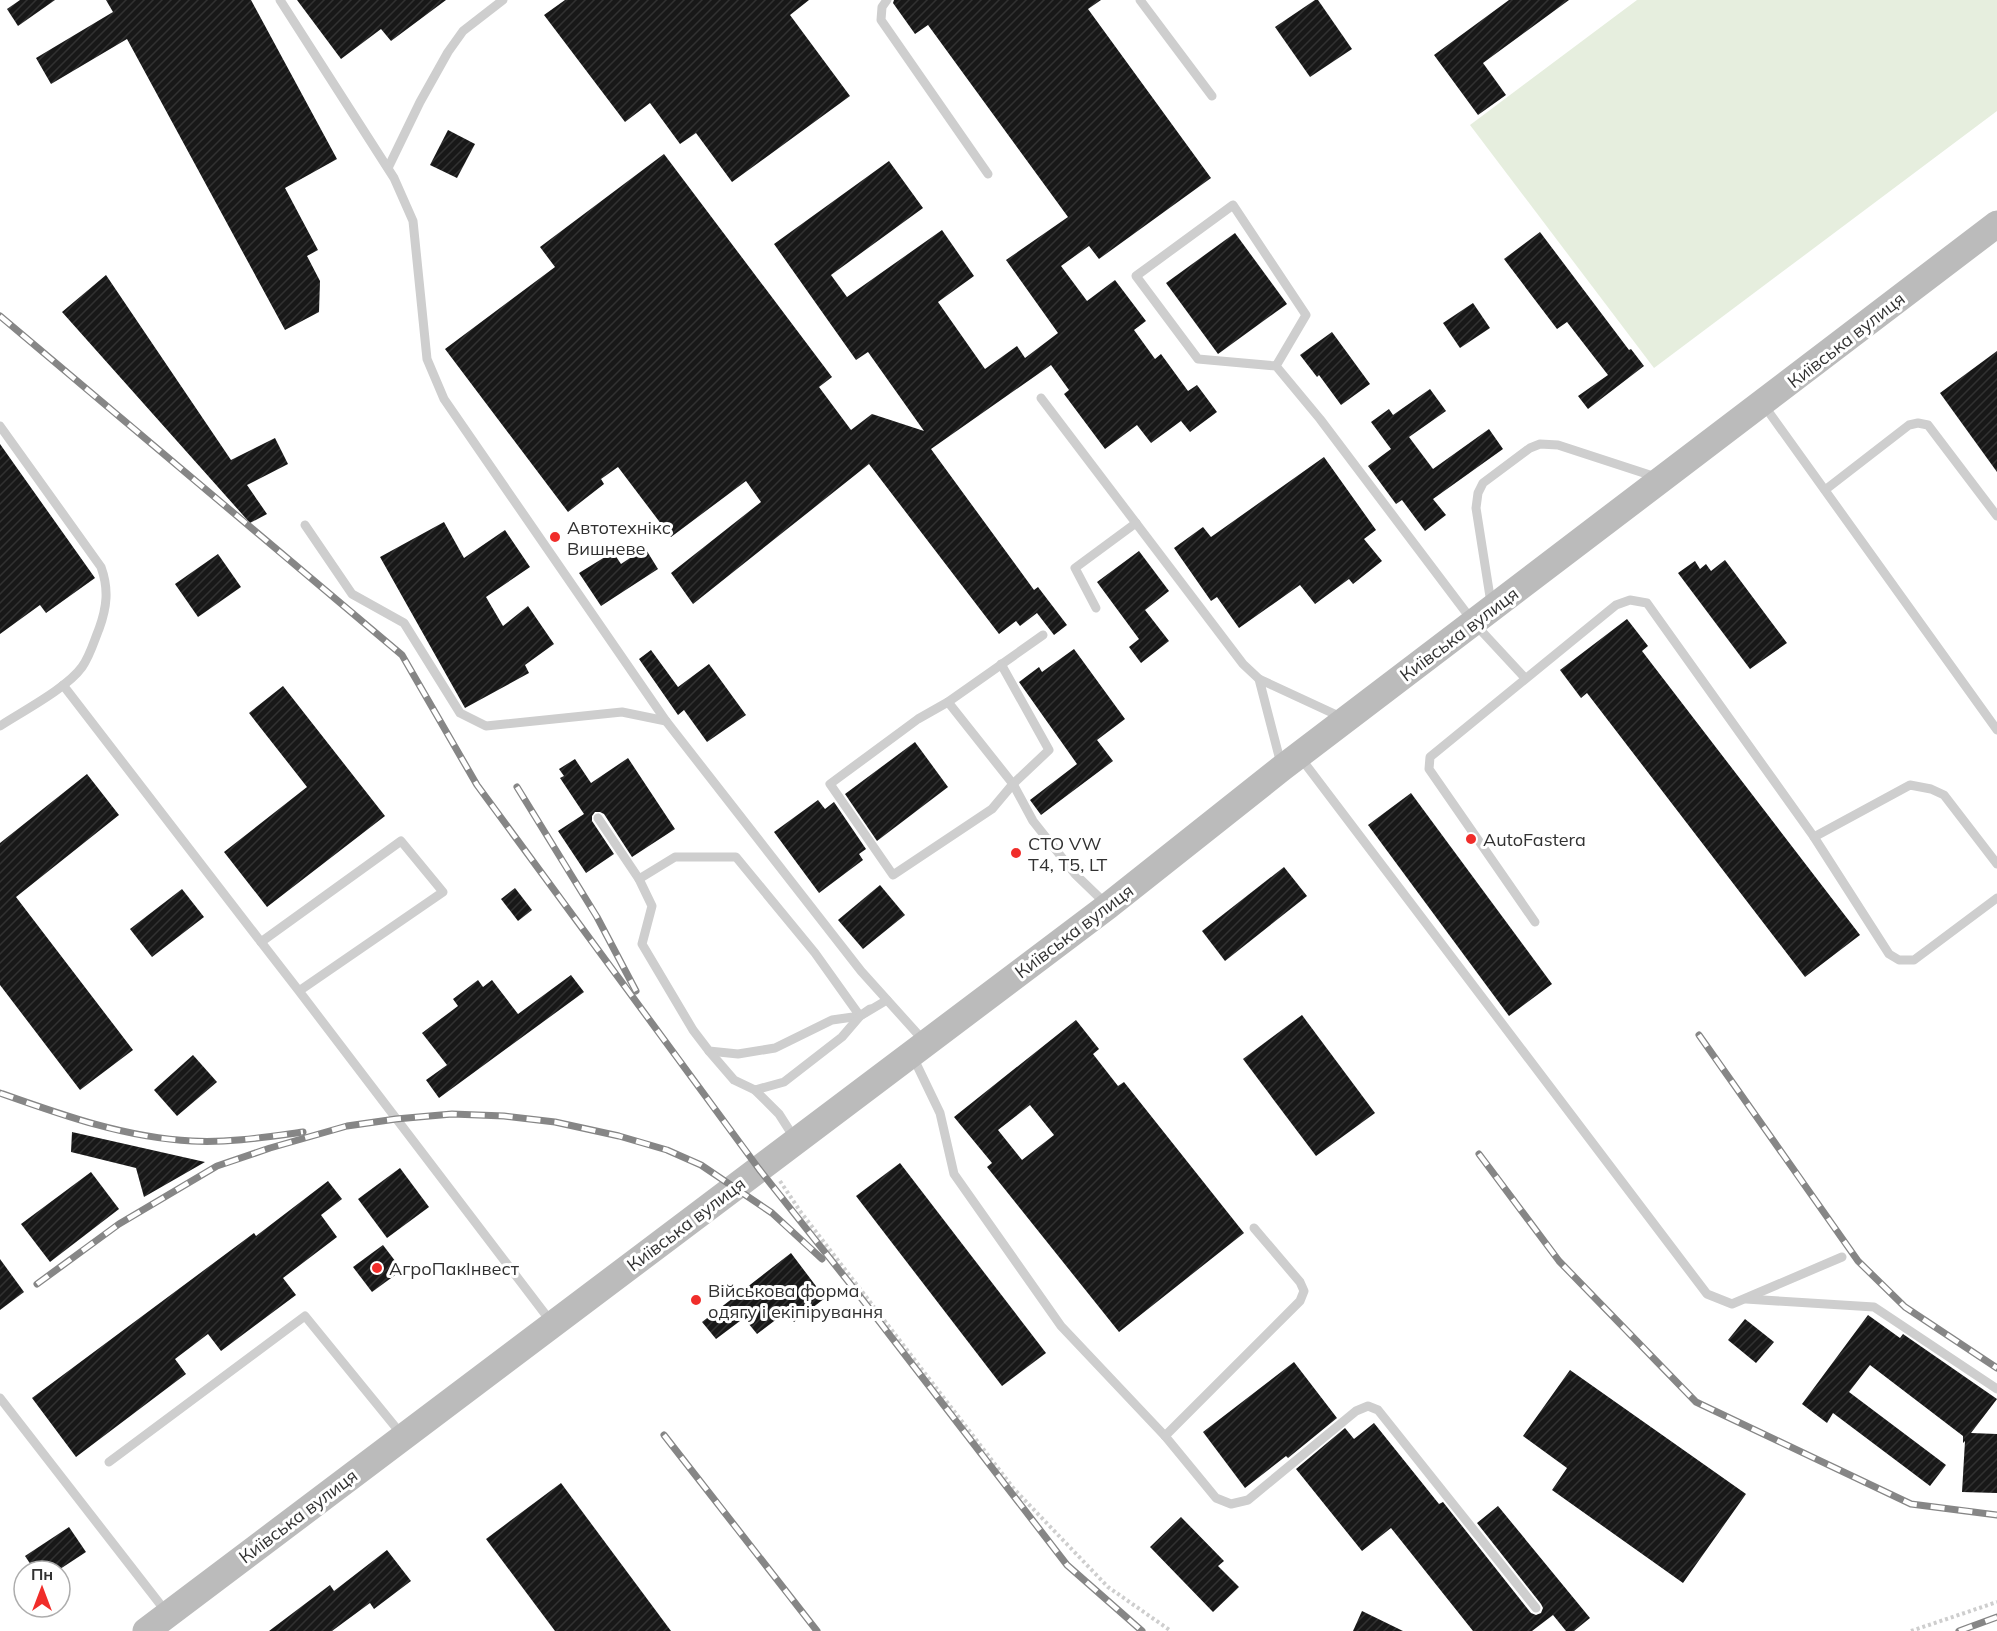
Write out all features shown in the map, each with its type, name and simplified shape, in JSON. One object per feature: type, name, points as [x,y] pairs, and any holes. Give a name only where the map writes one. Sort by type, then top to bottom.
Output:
[{"type":"main road","name":"Київська вулиця","points":[[146,1631],[1108,906],[1291,762],[1997,224]]},
{"type":"lane","points":[[280,0],[388,168],[413,221],[428,359],[444,399],[666,721],[861,971],[887,1000],[919,1049],[940,1113],[954,1174],[1061,1326],[1165,1436],[1216,1498],[1231,1504],[1248,1500],[1356,1411],[1368,1406],[1378,1410],[1536,1608]]},
{"type":"lane","points":[[388,168],[420,102],[448,52],[463,31],[503,0]]},
{"type":"lane","points":[[887,0],[882,7],[881,21],[988,174]]},
{"type":"lane","points":[[1140,0],[1212,96]]},
{"type":"lane","points":[[1276,366],[1306,315],[1233,206],[1136,276],[1198,360],[1276,366],[1483,616],[1525,678]]},
{"type":"lane","points":[[1041,398],[1243,664],[1259,679],[1346,720]]},
{"type":"lane","points":[[1762,404],[1997,730]]},
{"type":"lane","points":[[1825,490],[1909,425],[1918,423],[1928,425],[1997,516]]},
{"type":"lane","points":[[0,426],[101,567],[104,574],[107,603],[106,611],[81,668],[63,685],[0,726]]},
{"type":"lane","points":[[1483,616],[1476,507],[1478,493],[1483,483],[1530,448],[1540,444],[1558,445],[1664,479]]},
{"type":"lane","points":[[1096,608],[1075,568],[1136,523]]},
{"type":"lane","points":[[305,525],[352,594],[405,623],[460,713],[486,726],[622,712],[666,721]]},
{"type":"lane","points":[[1535,922],[1429,770],[1430,758],[1616,605],[1630,600],[1647,603],[1814,837],[1889,954],[1899,960],[1914,960],[1997,898]]},
{"type":"lane","points":[[1001,664],[1049,750],[1012,784],[992,809],[894,875],[830,784],[918,719],[948,702],[1001,664],[1043,635]]},
{"type":"lane","points":[[1259,679],[1291,762],[1707,1294],[1732,1304],[1842,1257]]},
{"type":"lane","points":[[63,685],[554,1325]]},
{"type":"lane","points":[[948,702],[1012,784],[1040,830],[1075,874],[1108,906]]},
{"type":"lane","points":[[1814,837],[1910,785],[1931,789],[1944,795],[1997,864]]},
{"type":"lane","points":[[598,818],[639,879],[651,906],[642,944],[693,1030],[734,1080],[755,1090],[779,1114],[796,1141]]},
{"type":"lane","points":[[261,942],[401,841],[443,892],[299,991]]},
{"type":"lane","points":[[639,879],[675,857],[736,857],[815,953],[860,1016]]},
{"type":"lane","points":[[755,1090],[784,1082],[842,1037],[860,1016],[887,1000]]},
{"type":"lane","points":[[709,1051],[738,1054],[775,1048],[832,1020],[860,1016]]},
{"type":"lane","points":[[1165,1436],[1300,1301],[1304,1291],[1300,1282],[1254,1228]]},
{"type":"lane","points":[[1744,1299],[1874,1307],[1997,1389]]},
{"type":"lane","points":[[109,1462],[305,1316],[403,1436]]},
{"type":"lane","points":[[0,1398],[168,1615]]},
{"type":"path","points":[[768,1162],[800,1211],[1014,1489],[1108,1587],[1171,1631]]},
{"type":"path","points":[[1911,1631],[1997,1602]]},
{"type":"green space","points":[[1637,0],[1997,0],[1997,111],[1654,368],[1470,125]]},
{"type":"building","points":[[20,0],[55,0],[18,26],[7,9]]},
{"type":"building","points":[[106,0],[251,0],[337,159],[285,188],[318,250],[307,256],[320,281],[319,312],[285,330],[127,39],[51,84],[36,58],[113,12]]},
{"type":"building","points":[[297,0],[446,0],[391,41],[381,29],[341,59]]},
{"type":"building","points":[[565,0],[809,0],[790,15],[850,96],[732,182],[696,133],[680,144],[650,103],[625,122],[544,15]]},
{"type":"building","points":[[894,0],[1101,0],[1088,9],[1211,178],[1099,259],[1089,246],[1061,266],[1087,301],[1115,280],[1146,321],[1134,330],[1155,359],[1161,354],[1188,391],[1197,385],[1217,412],[1190,432],[1181,421],[1151,443],[1137,425],[1105,449],[1064,394],[1069,390],[1051,365],[931,449],[1034,590],[1038,587],[1067,625],[1054,635],[1037,613],[1020,626],[1016,621],[999,634],[869,464],[693,604],[671,573],[761,502],[746,481],[671,537],[618,467],[601,479],[604,484],[568,512],[445,349],[555,267],[540,247],[664,154],[832,377],[819,387],[851,430],[872,414],[924,431],[868,352],[856,360],[774,244],[889,161],[923,208],[831,275],[847,297],[942,230],[974,276],[938,302],[985,369],[1017,346],[1025,358],[1058,333],[1006,260],[1068,217],[928,25],[915,34],[893,3]]},
{"type":"building","points":[[1318,0],[1352,49],[1310,77],[1275,27]]},
{"type":"building","points":[[1509,0],[1569,0],[1483,63],[1506,95],[1478,115],[1434,55]]},
{"type":"building","points":[[448,130],[475,144],[457,178],[430,165]]},
{"type":"building","points":[[1540,232],[1629,350],[1631,349],[1644,366],[1588,409],[1578,396],[1608,375],[1567,322],[1557,329],[1504,259]]},
{"type":"building","points":[[1235,233],[1287,304],[1218,354],[1166,283]]},
{"type":"building","points":[[106,275],[231,460],[275,438],[288,464],[247,485],[267,514],[250,523],[62,312]]},
{"type":"building","points":[[1473,303],[1490,328],[1460,348],[1443,323]]},
{"type":"building","points":[[1332,332],[1370,384],[1341,405],[1319,375],[1317,377],[1300,355]]},
{"type":"building","points":[[1997,351],[1997,472],[1940,393]]},
{"type":"building","points":[[1430,389],[1446,411],[1409,437],[1433,469],[1489,429],[1503,449],[1433,499],[1446,515],[1425,531],[1402,500],[1396,504],[1368,466],[1391,449],[1371,422],[1389,409],[1393,415]]},
{"type":"building","points":[[0,444],[95,578],[46,613],[40,605],[0,634]]},
{"type":"building","points":[[1324,457],[1376,530],[1364,539],[1382,561],[1353,584],[1349,579],[1315,604],[1300,585],[1239,628],[1217,597],[1211,601],[1174,548],[1203,527],[1211,537]]},
{"type":"building","points":[[444,522],[464,558],[505,530],[530,567],[486,597],[503,626],[528,606],[554,644],[525,665],[529,673],[465,708],[380,557]]},
{"type":"building","points":[[645,548],[658,569],[601,606],[579,573],[613,552],[621,564]]},
{"type":"building","points":[[1139,551],[1169,591],[1145,610],[1169,641],[1141,663],[1129,647],[1139,639],[1097,582]]},
{"type":"building","points":[[218,554],[241,587],[198,617],[175,584]]},
{"type":"building","points":[[1725,560],[1787,643],[1750,669],[1678,573],[1695,561],[1700,569],[1706,564],[1711,571]]},
{"type":"building","points":[[1627,619],[1648,646],[1642,651],[1860,935],[1805,977],[1587,693],[1581,698],[1560,670]]},
{"type":"building","points":[[1074,649],[1125,719],[1097,740],[1113,761],[1041,815],[1030,800],[1077,764],[1019,682],[1039,667],[1042,672]]},
{"type":"building","points":[[651,650],[678,687],[709,664],[746,715],[707,742],[684,710],[678,715],[639,659]]},
{"type":"building","points":[[283,686],[385,816],[267,907],[224,852],[307,787],[249,713]]},
{"type":"building","points":[[915,742],[948,787],[877,841],[845,794]]},
{"type":"building","points":[[628,758],[675,829],[632,857],[604,814],[595,812],[592,821],[614,854],[586,873],[558,831],[584,814],[560,778],[564,776],[559,769],[575,759],[591,783]]},
{"type":"building","points":[[87,774],[119,815],[16,897],[133,1050],[80,1090],[0,985],[0,843]]},
{"type":"building","points":[[1411,793],[1552,984],[1509,1016],[1368,825]]},
{"type":"building","points":[[818,800],[825,809],[834,802],[866,849],[859,854],[863,860],[819,893],[774,832]]},
{"type":"building","points":[[1284,867],[1307,896],[1225,961],[1202,931]]},
{"type":"building","points":[[880,885],[905,915],[863,949],[838,920]]},
{"type":"building","points":[[515,888],[532,910],[518,921],[501,899]]},
{"type":"building","points":[[182,889],[204,917],[152,957],[130,929]]},
{"type":"building","points":[[571,975],[584,992],[439,1098],[426,1080],[447,1065],[422,1033],[458,1006],[453,999],[478,980],[483,987],[492,980],[518,1014]]},
{"type":"building","points":[[1302,1015],[1375,1113],[1316,1156],[1243,1059]]},
{"type":"building","points":[[1076,1020],[1099,1049],[1093,1054],[1118,1086],[1124,1082],[1244,1233],[1119,1332],[987,1167],[992,1163],[954,1117]],"holes":[[[1030,1105],[1054,1135],[1022,1160],[998,1130]]]},
{"type":"building","points":[[193,1055],[217,1082],[177,1116],[154,1090]]},
{"type":"building","points":[[72,1132],[205,1162],[144,1197],[136,1168],[71,1152]]},
{"type":"building","points":[[900,1163],[1046,1353],[1002,1386],[856,1196]]},
{"type":"building","points":[[400,1168],[429,1207],[387,1238],[358,1199]]},
{"type":"building","points":[[91,1172],[119,1209],[50,1262],[21,1224]]},
{"type":"building","points":[[328,1181],[342,1199],[321,1215],[337,1237],[283,1278],[296,1295],[221,1351],[208,1334],[175,1359],[186,1374],[76,1457],[32,1398],[254,1233],[256,1236]]},
{"type":"building","name":"АгроПакІнвест","points":[[383,1245],[402,1270],[372,1292],[353,1267]]},
{"type":"building","points":[[791,1253],[825,1298],[794,1322],[786,1312],[757,1334],[744,1318],[716,1339],[702,1322]]},
{"type":"building","points":[[0,1259],[24,1292],[0,1310]]},
{"type":"building","points":[[1868,1315],[1900,1338],[1903,1334],[1997,1399],[1971,1433],[1997,1434],[1997,1493],[1962,1492],[1965,1441],[1963,1443],[1963,1436],[1870,1365],[1849,1392],[1946,1465],[1930,1486],[1833,1413],[1827,1423],[1802,1404]]},
{"type":"building","points":[[1745,1319],[1774,1342],[1756,1363],[1728,1340]]},
{"type":"building","points":[[1294,1362],[1337,1418],[1288,1458],[1286,1456],[1245,1488],[1203,1432]]},
{"type":"building","points":[[1570,1370],[1746,1494],[1683,1583],[1552,1490],[1567,1468],[1523,1436]]},
{"type":"building","points":[[1374,1423],[1439,1504],[1443,1502],[1531,1613],[1536,1615],[1541,1613],[1543,1608],[1541,1604],[1477,1523],[1498,1506],[1590,1618],[1574,1631],[1566,1631],[1553,1615],[1532,1631],[1473,1631],[1391,1528],[1362,1551],[1296,1469],[1345,1428],[1354,1439]]},
{"type":"building","points":[[561,1483],[671,1631],[555,1631],[486,1539]]},
{"type":"building","points":[[1181,1517],[1224,1561],[1218,1566],[1239,1587],[1213,1612],[1150,1547]]},
{"type":"building","points":[[69,1527],[86,1552],[72,1561],[72,1559],[27,1559],[25,1556]]},
{"type":"building","points":[[387,1550],[411,1581],[374,1609],[370,1603],[332,1631],[269,1631],[330,1585],[334,1591]]},
{"type":"building","points":[[1362,1611],[1403,1631],[1353,1631]]},
{"type":"railway","points":[[0,316],[402,655],[477,785],[759,1169],[1067,1565],[1142,1631]]},
{"type":"railway","points":[[517,787],[597,917],[636,991]]},
{"type":"railway","points":[[1699,1035],[1858,1261],[1905,1307],[1997,1368]]},
{"type":"railway","points":[[0,1093],[94,1124],[167,1139],[220,1141],[303,1132]]},
{"type":"railway","points":[[37,1284],[119,1224],[217,1166],[347,1126],[452,1114],[504,1116],[555,1122],[619,1136],[667,1150],[701,1165],[772,1213],[822,1259]]},
{"type":"railway","points":[[1479,1154],[1559,1261],[1696,1402],[1911,1504],[1997,1515]]},
{"type":"railway","points":[[664,1435],[817,1631]]},
{"type":"railway","points":[[1959,1631],[1997,1617]]},
{"type":"place","name":"Автотехнікс Вишневе","points":[[555,537]]},
{"type":"place","name":"AutoFastera","points":[[1471,839]]},
{"type":"place","name":"СТО VW T4, T5, LT","points":[[1016,853]]},
{"type":"place","name":"АгроПакІнвест","points":[[377,1268]]},
{"type":"place","name":"Військова форма одягу і екіпірування","points":[[696,1300]]}]
